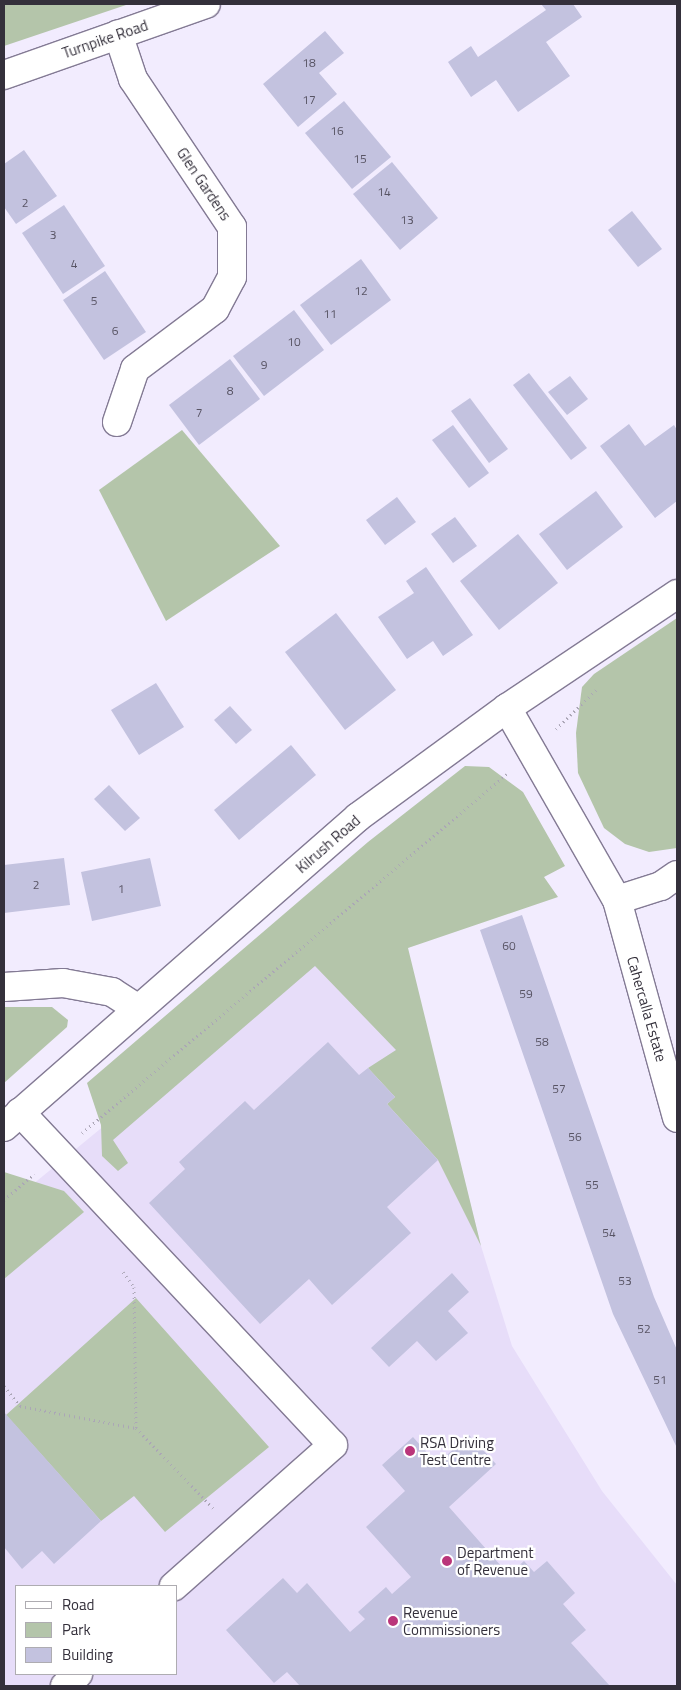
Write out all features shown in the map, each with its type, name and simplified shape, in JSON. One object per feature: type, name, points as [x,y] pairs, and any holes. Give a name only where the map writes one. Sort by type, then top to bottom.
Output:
[{"type":"street","name":"Turnpike Road","points":[[4,74],[206,4]]},
{"type":"street","name":"Glen Gardens","points":[[117,422],[135,369],[215,308],[232,277],[232,227],[133,79],[118,34]]},
{"type":"street","name":"Kilrush Road","points":[[12,1120],[137,1008],[358,817],[507,708],[677,594]]},
{"type":"street","name":"Cahercalla Estate","points":[[507,708],[617,900],[677,1118]]},
{"type":"street","points":[[617,900],[661,886],[677,875]]},
{"type":"street","points":[[4,987],[63,983],[112,992],[137,1008]]},
{"type":"street","points":[[12,1120],[58,1153],[333,1444],[238,1534],[175,1585]]},
{"type":"street","points":[[65,1686],[77,1675]]},
{"type":"path","points":[[4,1200],[533,752],[604,682]]},
{"type":"path","points":[[119,1268],[134,1287],[136,1428]]},
{"type":"path","points":[[4,1386],[20,1406],[136,1428],[238,1534]]},
{"type":"shaded area","points":[[397,911],[481,1246],[512,1346],[602,1491],[677,1585],[677,1686],[4,1686],[4,1208],[250,1006]]},
{"type":"green space","points":[[4,4],[129,4],[4,46]]},
{"type":"green space","points":[[182,430],[280,546],[166,621],[99,490]]},
{"type":"green space","points":[[677,618],[677,848],[649,852],[625,844],[604,828],[578,773],[576,733],[582,687],[594,674]]},
{"type":"green space","points":[[465,766],[489,767],[523,792],[565,866],[544,877],[558,897],[408,948],[481,1246],[438,1160],[387,1104],[395,1097],[368,1068],[396,1050],[315,966],[113,1140],[128,1163],[118,1171],[102,1156],[101,1125],[87,1083],[368,842]]},
{"type":"green space","points":[[4,1007],[52,1007],[68,1020],[67,1027],[4,1083]]},
{"type":"green space","points":[[4,1172],[64,1191],[84,1212],[4,1279]]},
{"type":"green space","points":[[136,1298],[269,1447],[165,1532],[134,1496],[101,1521],[6,1415]]},
{"type":"building","points":[[541,4],[573,4],[582,17],[546,42],[570,76],[518,112],[496,80],[471,97],[448,62],[471,46],[478,57],[546,10]]},
{"type":"building","points":[[325,31],[344,53],[319,73],[337,94],[298,127],[263,84]]},
{"type":"building","points":[[344,101],[391,157],[352,189],[305,133]]},
{"type":"building","points":[[24,150],[57,196],[16,224],[4,207],[4,164]]},
{"type":"building","points":[[392,162],[438,218],[400,250],[353,194]]},
{"type":"building","points":[[64,205],[105,266],[63,294],[22,233]]},
{"type":"building","points":[[632,211],[662,249],[638,267],[608,230]]},
{"type":"building","points":[[361,259],[391,300],[331,345],[300,305]]},
{"type":"building","points":[[105,271],[146,332],[104,360],[63,300]]},
{"type":"building","points":[[294,310],[324,350],[264,396],[233,356]]},
{"type":"building","points":[[230,359],[260,399],[199,445],[169,405]]},
{"type":"building","points":[[529,373],[587,448],[571,460],[513,385]]},
{"type":"building","points":[[570,376],[588,399],[567,415],[548,392]]},
{"type":"building","points":[[470,398],[508,449],[489,463],[451,411]]},
{"type":"building","points":[[629,424],[645,446],[674,425],[677,430],[677,501],[655,518],[600,446]]},
{"type":"building","points":[[453,425],[489,473],[469,488],[432,440]]},
{"type":"building","points":[[596,491],[623,527],[567,570],[539,534]]},
{"type":"building","points":[[397,497],[416,522],[385,545],[366,520]]},
{"type":"building","points":[[455,517],[477,546],[453,563],[431,534]]},
{"type":"building","points":[[518,534],[558,583],[499,630],[460,581]]},
{"type":"building","points":[[426,567],[473,635],[443,656],[433,641],[407,659],[378,617],[414,593],[406,581]]},
{"type":"building","points":[[336,613],[396,690],[345,730],[285,652]]},
{"type":"building","points":[[156,683],[184,727],[139,755],[111,710]]},
{"type":"building","points":[[230,706],[252,730],[236,744],[214,720]]},
{"type":"building","points":[[291,745],[316,775],[239,840],[214,810]]},
{"type":"building","points":[[109,785],[140,818],[125,831],[94,799]]},
{"type":"building","points":[[64,858],[70,905],[4,913],[4,865]]},
{"type":"building","points":[[150,858],[161,906],[92,921],[81,872]]},
{"type":"building","points":[[522,915],[654,1297],[677,1350],[677,1448],[613,1314],[480,930]]},
{"type":"building","points":[[328,1042],[359,1075],[368,1068],[395,1097],[387,1104],[438,1160],[387,1207],[411,1233],[332,1305],[309,1279],[260,1324],[149,1203],[185,1169],[179,1162],[245,1101],[254,1110]]},
{"type":"building","points":[[452,1273],[469,1292],[448,1311],[468,1333],[436,1361],[417,1341],[389,1367],[371,1348]]},
{"type":"building","points":[[4,1412],[101,1521],[54,1564],[42,1551],[22,1569],[4,1547]]},
{"type":"building","name":"Department of Revenue","points":[[469,1435],[496,1464],[449,1507],[509,1575],[524,1561],[534,1572],[547,1561],[575,1593],[563,1604],[586,1630],[571,1643],[610,1686],[300,1686],[287,1672],[274,1683],[226,1630],[283,1578],[297,1593],[307,1583],[350,1632],[365,1619],[358,1612],[386,1587],[392,1594],[411,1577],[366,1527],[405,1491],[382,1465],[413,1437],[437,1464]]},
{"type":"place","name":"RSA Driving Test Centre","points":[[410,1451]]},
{"type":"place","name":"Department of Revenue","points":[[447,1561]]},
{"type":"place","name":"Revenue Commissioners","points":[[393,1621]]}]
